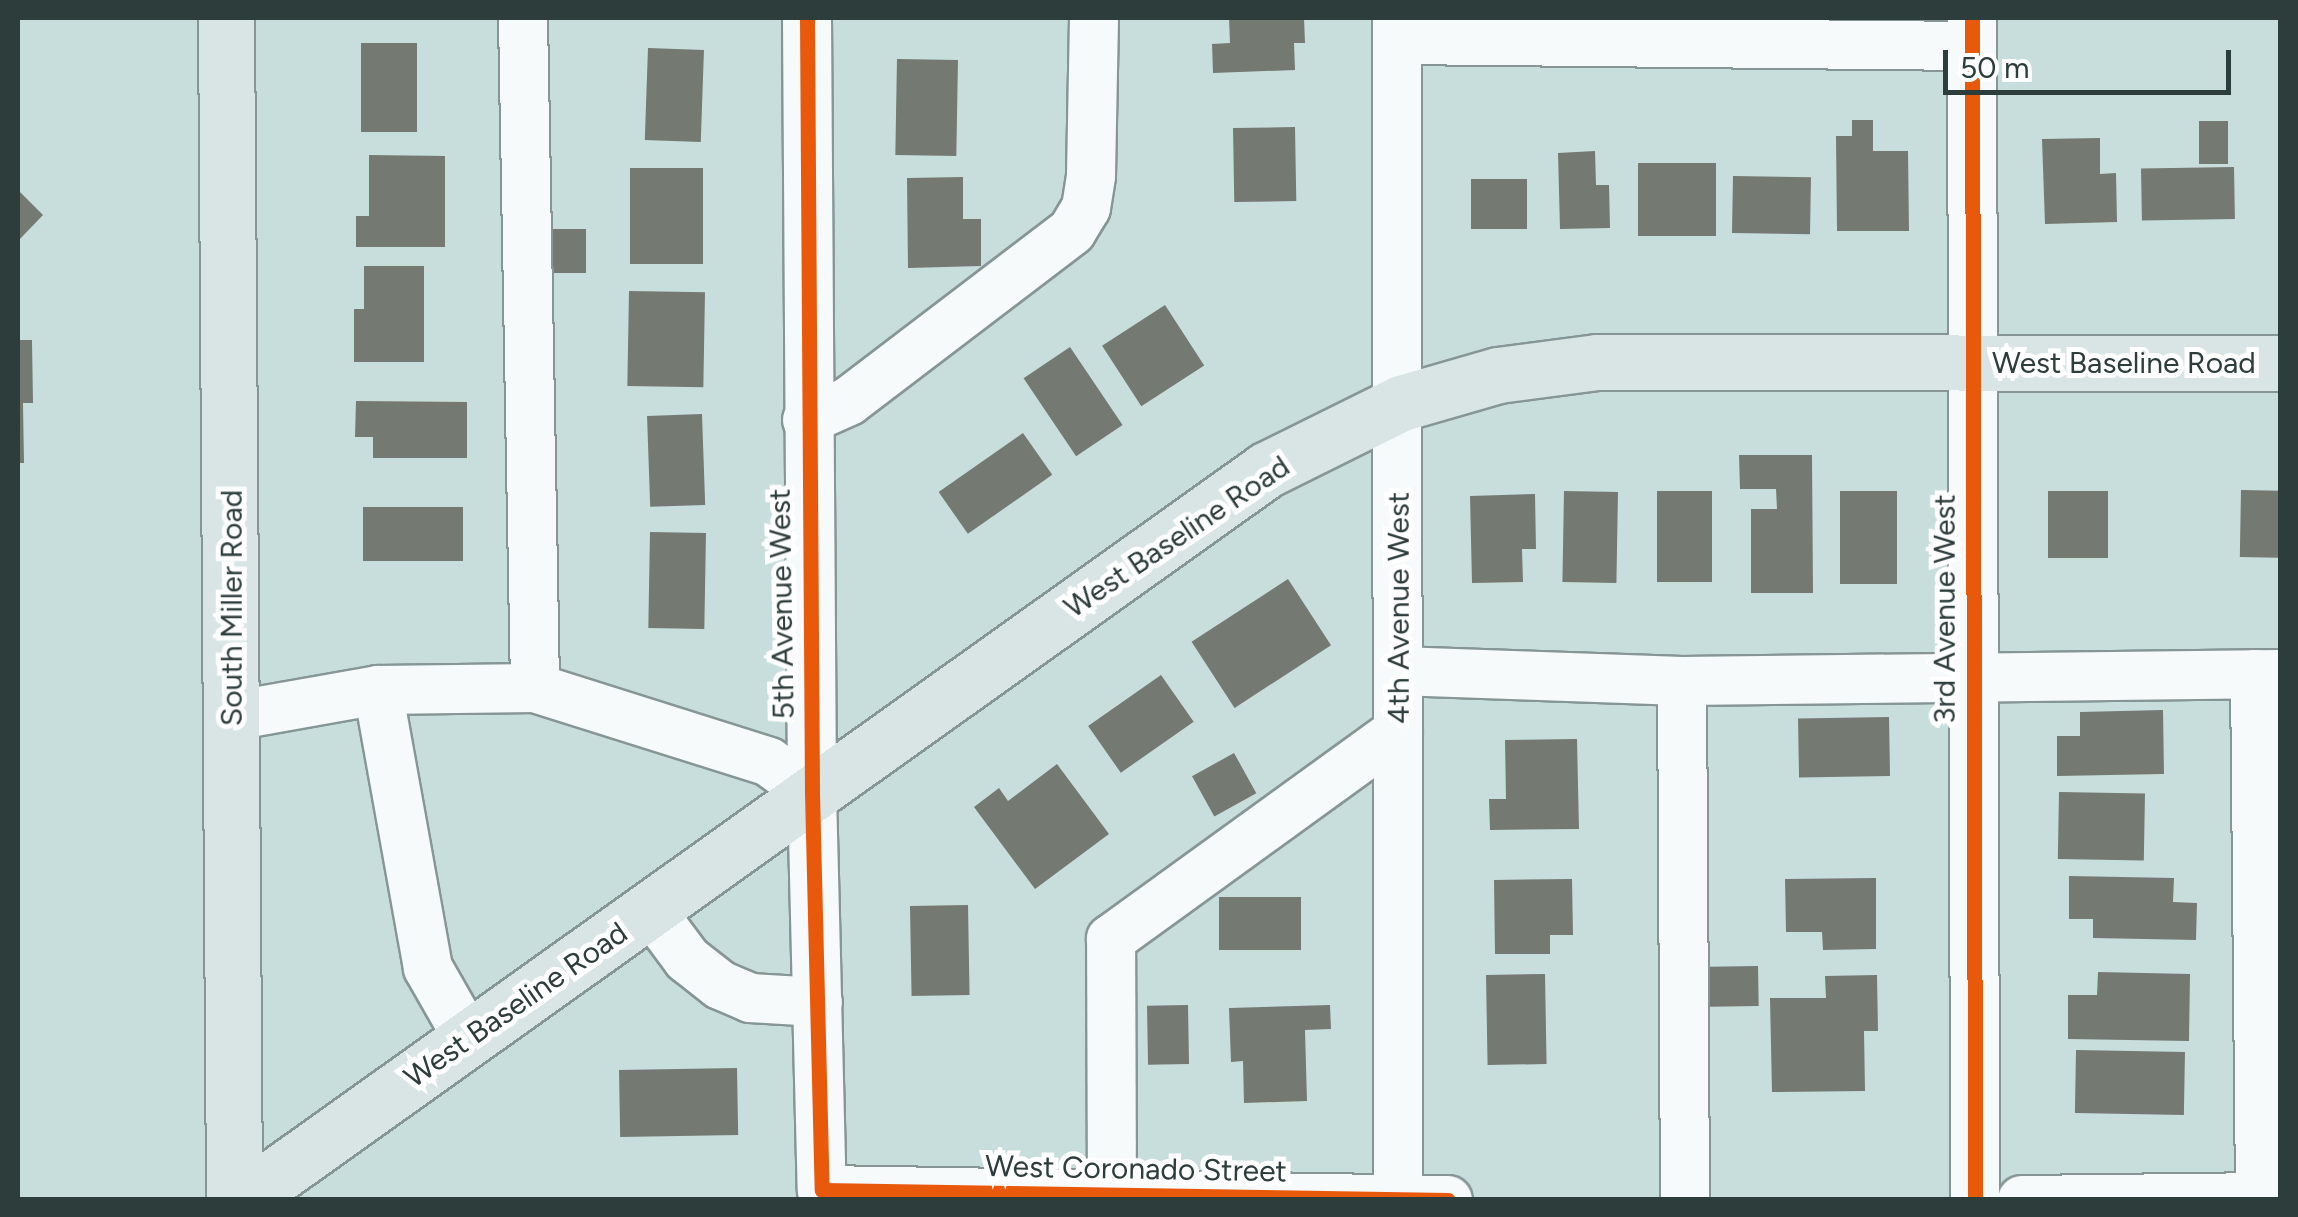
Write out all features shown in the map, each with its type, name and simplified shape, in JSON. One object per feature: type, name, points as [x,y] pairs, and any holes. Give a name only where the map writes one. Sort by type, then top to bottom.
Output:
[{"type":"main road","name":"South Miller Road","points":[[226,18],[234,1200]]},
{"type":"main road","name":"West Baseline Road","points":[[242,1200],[1266,470],[1401,403],[1498,375],[1596,362],[2280,363]]},
{"type":"street","points":[[523,18],[536,688]]},
{"type":"street","name":"5th Avenue West","points":[[807,18],[812,793],[822,1190]]},
{"type":"street","points":[[808,420],[849,400],[1072,232],[1086,208],[1091,175],[1094,18]]},
{"type":"street","points":[[1397,29],[1972,32]]},
{"type":"street","name":"4th Avenue West","points":[[1397,29],[1401,403],[1398,1199]]},
{"type":"street","name":"3rd Avenue West","points":[[1972,32],[1976,1200]]},
{"type":"street","points":[[1398,671],[1682,681],[2268,674],[2270,1197],[2022,1200]]},
{"type":"street","points":[[1682,681],[1685,1200]]},
{"type":"street","points":[[232,716],[378,690],[536,688],[769,762],[812,793]]},
{"type":"street","points":[[378,690],[428,968],[468,1038]]},
{"type":"street","points":[[1112,1199],[1111,939],[1398,730]]},
{"type":"street","points":[[650,909],[688,959],[720,985],[750,998],[818,1002]]},
{"type":"street","name":"West Coronado Street","points":[[822,1190],[1112,1199],[1448,1200]]},
{"type":"building","points":[[1229,18],[1304,18],[1305,43],[1294,43],[1295,70],[1213,73],[1212,44],[1230,43]]},
{"type":"building","points":[[361,43],[417,43],[417,132],[361,132]]},
{"type":"building","points":[[648,48],[704,50],[701,142],[645,140]]},
{"type":"building","points":[[897,59],[958,60],[956,156],[895,155]]},
{"type":"building","points":[[1852,120],[1873,120],[1873,151],[1908,151],[1909,231],[1837,231],[1836,136],[1852,136]]},
{"type":"building","points":[[2199,121],[2228,121],[2228,164],[2199,164]]},
{"type":"building","points":[[1295,127],[1296,201],[1234,202],[1233,128]]},
{"type":"building","points":[[2100,138],[2100,174],[2116,173],[2117,222],[2045,224],[2042,139]]},
{"type":"building","points":[[1595,151],[1596,185],[1609,185],[1610,228],[1560,229],[1558,153]]},
{"type":"building","points":[[369,155],[445,156],[445,247],[356,247],[356,216],[369,216]]},
{"type":"building","points":[[1638,163],[1716,163],[1716,236],[1638,236]]},
{"type":"building","points":[[2234,167],[2235,219],[2142,221],[2141,169]]},
{"type":"building","points":[[630,168],[703,168],[703,264],[630,264]]},
{"type":"building","points":[[1733,176],[1811,177],[1810,234],[1732,233]]},
{"type":"building","points":[[963,177],[963,219],[981,219],[981,266],[908,268],[907,178]]},
{"type":"building","points":[[1471,179],[1527,179],[1527,229],[1471,229]]},
{"type":"building","points":[[18,190],[43,215],[18,241]]},
{"type":"building","points":[[542,229],[586,229],[586,273],[542,273]]},
{"type":"building","points":[[364,266],[424,266],[424,362],[354,362],[354,309],[364,309]]},
{"type":"building","points":[[629,291],[705,292],[703,387],[627,386]]},
{"type":"building","points":[[1165,305],[1204,365],[1141,406],[1102,346]]},
{"type":"building","points":[[18,340],[32,340],[33,403],[23,403],[24,463],[18,463]]},
{"type":"building","points":[[1070,347],[1123,425],[1076,456],[1024,378]]},
{"type":"building","points":[[356,401],[467,402],[467,458],[373,458],[373,437],[355,437]]},
{"type":"building","points":[[702,414],[705,505],[650,507],[647,416]]},
{"type":"building","points":[[1023,433],[1052,475],[968,534],[939,492]]},
{"type":"building","points":[[1739,455],[1812,455],[1813,593],[1751,593],[1751,509],[1777,509],[1776,489],[1740,489]]},
{"type":"building","points":[[2241,490],[2280,491],[2279,558],[2240,557]]},
{"type":"building","points":[[1564,491],[1618,492],[1616,583],[1562,582]]},
{"type":"building","points":[[1657,491],[1712,491],[1712,582],[1657,582]]},
{"type":"building","points":[[1840,491],[1897,491],[1897,584],[1840,584]]},
{"type":"building","points":[[2048,491],[2108,491],[2108,558],[2048,558]]},
{"type":"building","points":[[1535,494],[1536,549],[1522,549],[1523,582],[1472,583],[1470,496]]},
{"type":"building","points":[[363,507],[463,507],[463,561],[363,561]]},
{"type":"building","points":[[650,532],[706,533],[704,629],[648,628]]},
{"type":"building","points":[[1288,579],[1331,645],[1235,708],[1192,642]]},
{"type":"building","points":[[1161,675],[1194,722],[1121,773],[1088,726]]},
{"type":"building","points":[[2163,710],[2164,774],[2057,776],[2057,736],[2080,736],[2080,712]]},
{"type":"building","points":[[1889,717],[1890,776],[1799,778],[1798,719]]},
{"type":"building","points":[[1577,739],[1579,829],[1490,830],[1489,799],[1506,799],[1505,740]]},
{"type":"building","points":[[1234,753],[1256,793],[1214,817],[1192,776]]},
{"type":"building","points":[[1057,764],[1109,834],[1035,889],[974,807],[999,788],[1008,801]]},
{"type":"building","points":[[2059,792],[2145,794],[2144,860],[2058,859]]},
{"type":"building","points":[[2069,876],[2174,878],[2173,902],[2197,903],[2196,940],[2093,938],[2093,919],[2069,919]]},
{"type":"building","points":[[1876,878],[1876,949],[1823,950],[1822,932],[1786,932],[1785,879]]},
{"type":"building","points":[[1572,879],[1573,935],[1550,935],[1550,954],[1495,954],[1494,880]]},
{"type":"building","points":[[1219,897],[1301,897],[1301,950],[1219,950]]},
{"type":"building","points":[[968,905],[970,995],[912,996],[910,906]]},
{"type":"building","points":[[1758,966],[1759,1006],[1710,1007],[1709,967]]},
{"type":"building","points":[[2098,972],[2190,974],[2189,1041],[2068,1039],[2068,995],[2097,995]]},
{"type":"building","points":[[1545,974],[1547,1064],[1488,1065],[1486,975]]},
{"type":"building","points":[[1877,975],[1878,1031],[1864,1031],[1865,1091],[1772,1092],[1770,998],[1826,998],[1825,976]]},
{"type":"building","points":[[1188,1005],[1189,1064],[1148,1065],[1147,1006]]},
{"type":"building","points":[[1330,1005],[1331,1029],[1305,1030],[1307,1101],[1244,1103],[1243,1061],[1231,1062],[1229,1008]]},
{"type":"building","points":[[2076,1050],[2185,1052],[2184,1115],[2075,1113]]},
{"type":"building","points":[[737,1068],[738,1135],[620,1137],[619,1070]]},
{"type":"cycle path","points":[[807,18],[812,793],[822,1190],[1448,1200]]},
{"type":"cycle path","points":[[1972,18],[1975,1200]]}]
